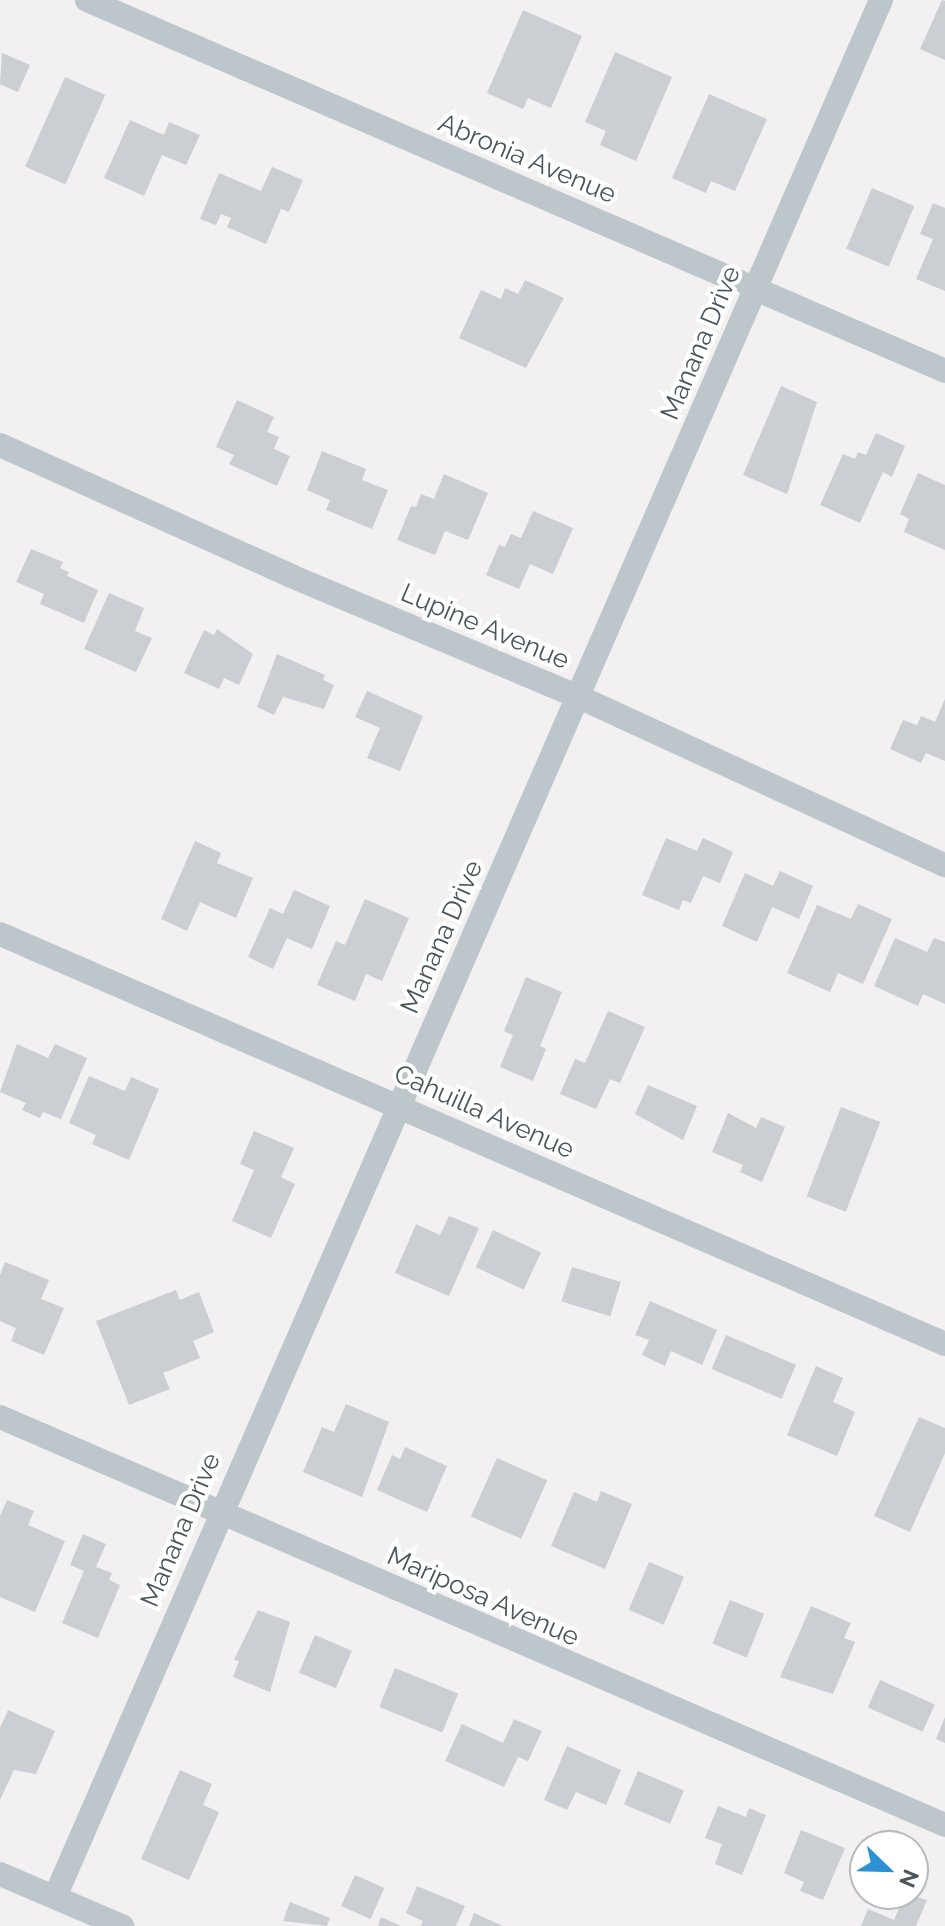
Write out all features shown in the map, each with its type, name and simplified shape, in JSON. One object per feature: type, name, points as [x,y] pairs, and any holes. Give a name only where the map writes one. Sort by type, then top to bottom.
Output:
[{"type":"street","name":"Abronia Avenue","points":[[87,0],[945,371]]},
{"type":"street","name":"Manana Drive","points":[[55,1897],[219,1512],[579,697],[881,0]]},
{"type":"street","name":"Lupine Avenue","points":[[0,445],[291,576],[579,697],[945,865]]},
{"type":"street","name":"Cahuilla Avenue","points":[[0,934],[945,1344]]},
{"type":"street","name":"Mariposa Avenue","points":[[0,1417],[945,1825]]},
{"type":"street","points":[[0,1874],[122,1926]]},
{"type":"building","points":[[942,0],[945,1],[945,60],[920,49]]},
{"type":"building","points":[[523,10],[582,36],[551,108],[528,98],[523,109],[487,93]]},
{"type":"building","points":[[615,52],[672,77],[636,161],[600,145],[606,131],[585,122]]},
{"type":"building","points":[[2,53],[30,65],[18,92],[0,84]]},
{"type":"building","points":[[65,77],[105,95],[65,184],[25,167]]},
{"type":"building","points":[[709,94],[767,119],[735,191],[711,181],[706,193],[672,178]]},
{"type":"building","points":[[130,120],[164,135],[169,122],[200,135],[186,165],[162,155],[144,196],[104,178]]},
{"type":"building","points":[[272,167],[303,180],[289,212],[281,209],[266,244],[227,227],[231,218],[221,214],[216,225],[200,219],[219,173],[261,191]]},
{"type":"building","points":[[872,188],[914,206],[889,267],[846,249]]},
{"type":"building","points":[[933,203],[945,208],[945,291],[916,279],[933,239],[920,234]]},
{"type":"building","points":[[525,280],[564,298],[526,368],[459,338],[481,290],[501,299],[505,288],[518,294]]},
{"type":"building","points":[[781,386],[817,402],[787,494],[743,475]]},
{"type":"building","points":[[237,400],[274,417],[267,432],[279,437],[274,449],[290,456],[277,486],[229,464],[234,455],[216,447]]},
{"type":"building","points":[[876,433],[905,446],[892,477],[883,472],[860,523],[820,505],[843,454],[855,459],[858,452],[866,455]]},
{"type":"building","points":[[322,451],[366,469],[362,480],[388,490],[372,529],[326,510],[330,500],[307,490]]},
{"type":"building","points":[[918,473],[945,485],[945,550],[904,532],[909,519],[900,514]]},
{"type":"building","points":[[444,474],[488,493],[468,540],[445,531],[435,555],[397,540],[411,506],[416,507],[421,494],[434,499]]},
{"type":"building","points":[[533,511],[573,528],[553,574],[530,564],[519,589],[486,575],[499,545],[505,547],[511,534],[521,538]]},
{"type":"building","points":[[31,549],[63,562],[60,568],[69,572],[67,576],[98,590],[84,623],[40,604],[44,594],[16,582]]},
{"type":"building","points":[[109,593],[144,608],[135,631],[152,638],[136,672],[84,649]]},
{"type":"building","points":[[217,629],[253,654],[239,685],[224,678],[219,689],[184,673],[204,630],[214,635]]},
{"type":"building","points":[[277,654],[325,675],[323,680],[334,685],[324,709],[283,697],[274,715],[257,707]]},
{"type":"building","points":[[367,691],[423,716],[400,771],[367,758],[380,728],[355,717]]},
{"type":"building","points":[[945,699],[945,761],[926,753],[921,763],[890,749],[903,720],[917,725],[921,716],[935,722]]},
{"type":"building","points":[[666,838],[697,851],[703,838],[733,852],[720,883],[703,876],[691,903],[683,900],[679,910],[642,895]]},
{"type":"building","points":[[195,841],[221,853],[217,863],[253,878],[236,918],[200,902],[187,931],[161,919]]},
{"type":"building","points":[[780,871],[813,886],[799,919],[772,907],[757,942],[722,926],[745,873],[773,886]]},
{"type":"building","points":[[294,890],[330,906],[312,949],[287,938],[273,969],[248,957],[270,908],[283,914]]},
{"type":"building","points":[[365,899],[409,918],[382,981],[366,974],[355,1001],[317,985],[336,941],[345,945]]},
{"type":"building","points":[[858,904],[892,919],[863,984],[838,973],[830,992],[787,973],[817,905],[851,919]]},
{"type":"building","points":[[895,938],[927,952],[934,938],[945,942],[945,1004],[923,994],[918,1006],[874,986]]},
{"type":"building","points":[[526,977],[562,992],[540,1046],[546,1049],[533,1081],[500,1067],[513,1035],[504,1031]]},
{"type":"building","points":[[608,1011],[645,1027],[620,1083],[610,1079],[596,1109],[560,1094],[575,1059],[585,1063]]},
{"type":"building","points":[[17,1044],[48,1058],[55,1044],[87,1058],[61,1119],[43,1112],[40,1118],[22,1110],[26,1103],[0,1092]]},
{"type":"building","points":[[89,1076],[125,1091],[131,1077],[159,1089],[129,1160],[92,1144],[96,1135],[69,1123]]},
{"type":"building","points":[[648,1085],[697,1106],[683,1140],[635,1114]]},
{"type":"building","points":[[841,1107],[880,1122],[846,1212],[807,1197]]},
{"type":"building","points":[[728,1113],[756,1128],[761,1117],[785,1127],[762,1182],[740,1172],[743,1165],[712,1152]]},
{"type":"building","points":[[254,1131],[294,1148],[281,1177],[295,1184],[271,1238],[232,1221],[254,1170],[240,1164]]},
{"type":"building","points":[[449,1216],[479,1228],[449,1296],[395,1273],[416,1224],[440,1235]]},
{"type":"building","points":[[493,1230],[541,1252],[524,1290],[476,1267]]},
{"type":"building","points":[[5,1262],[49,1280],[41,1299],[64,1308],[44,1355],[11,1341],[16,1328],[0,1321],[0,1275]]},
{"type":"building","points":[[572,1267],[621,1282],[610,1316],[561,1301]]},
{"type":"building","points":[[176,1290],[180,1300],[199,1292],[214,1332],[193,1341],[200,1358],[163,1373],[170,1389],[129,1405],[96,1321]]},
{"type":"building","points":[[650,1301],[717,1330],[702,1365],[671,1351],[665,1366],[642,1355],[649,1340],[635,1335]]},
{"type":"building","points":[[726,1335],[796,1365],[782,1399],[712,1369]]},
{"type":"building","points":[[816,1366],[843,1378],[833,1402],[855,1412],[837,1456],[787,1435]]},
{"type":"building","points":[[346,1404],[389,1422],[362,1497],[303,1472],[322,1427],[334,1432]]},
{"type":"building","points":[[919,1417],[945,1428],[945,1453],[910,1532],[874,1516]]},
{"type":"building","points":[[405,1447],[447,1466],[427,1512],[377,1490],[392,1455],[400,1459]]},
{"type":"building","points":[[497,1458],[547,1480],[521,1539],[471,1516]]},
{"type":"building","points":[[601,1491],[632,1504],[605,1569],[551,1546],[574,1492],[597,1502]]},
{"type":"building","points":[[7,1500],[34,1511],[28,1525],[65,1541],[35,1612],[0,1597],[0,1516]]},
{"type":"building","points":[[83,1534],[106,1544],[96,1567],[112,1573],[109,1580],[120,1585],[98,1638],[62,1623],[84,1571],[70,1565]]},
{"type":"building","points":[[649,1562],[684,1577],[664,1625],[629,1610]]},
{"type":"building","points":[[730,1600],[764,1614],[747,1657],[712,1644]]},
{"type":"building","points":[[811,1606],[851,1623],[844,1638],[855,1642],[833,1694],[780,1677]]},
{"type":"building","points":[[258,1610],[290,1622],[270,1692],[233,1677],[239,1661],[234,1660]]},
{"type":"building","points":[[315,1635],[352,1651],[336,1688],[299,1673]]},
{"type":"building","points":[[395,1668],[458,1693],[442,1732],[379,1707]]},
{"type":"building","points":[[880,1680],[935,1704],[923,1732],[868,1707]]},
{"type":"building","points":[[8,1710],[55,1731],[36,1774],[14,1770],[0,1800],[0,1728]]},
{"type":"building","points":[[945,1717],[945,1743],[936,1739]]},
{"type":"building","points":[[514,1719],[542,1731],[528,1761],[518,1757],[504,1787],[445,1761],[462,1724],[503,1743]]},
{"type":"building","points":[[567,1746],[621,1770],[606,1805],[576,1792],[567,1810],[544,1800]]},
{"type":"building","points":[[180,1770],[212,1784],[203,1805],[219,1812],[189,1880],[141,1859]]},
{"type":"building","points":[[638,1771],[684,1791],[670,1824],[624,1804]]},
{"type":"building","points":[[718,1806],[746,1817],[749,1808],[766,1815],[742,1875],[715,1864],[722,1844],[705,1838]]},
{"type":"building","points":[[801,1830],[845,1848],[823,1900],[800,1891],[804,1882],[784,1873]]},
{"type":"building","points":[[355,1875],[384,1888],[370,1919],[341,1906]]},
{"type":"building","points":[[417,1886],[465,1906],[456,1926],[421,1926],[423,1921],[406,1913]]},
{"type":"building","points":[[290,1902],[330,1918],[327,1926],[283,1921]]},
{"type":"building","points":[[868,1910],[894,1920],[898,1910],[923,1910],[916,1926],[861,1926]]},
{"type":"building","points":[[474,1913],[503,1926],[469,1926]]},
{"type":"building","points":[[381,1917],[401,1926],[378,1926]]}]
